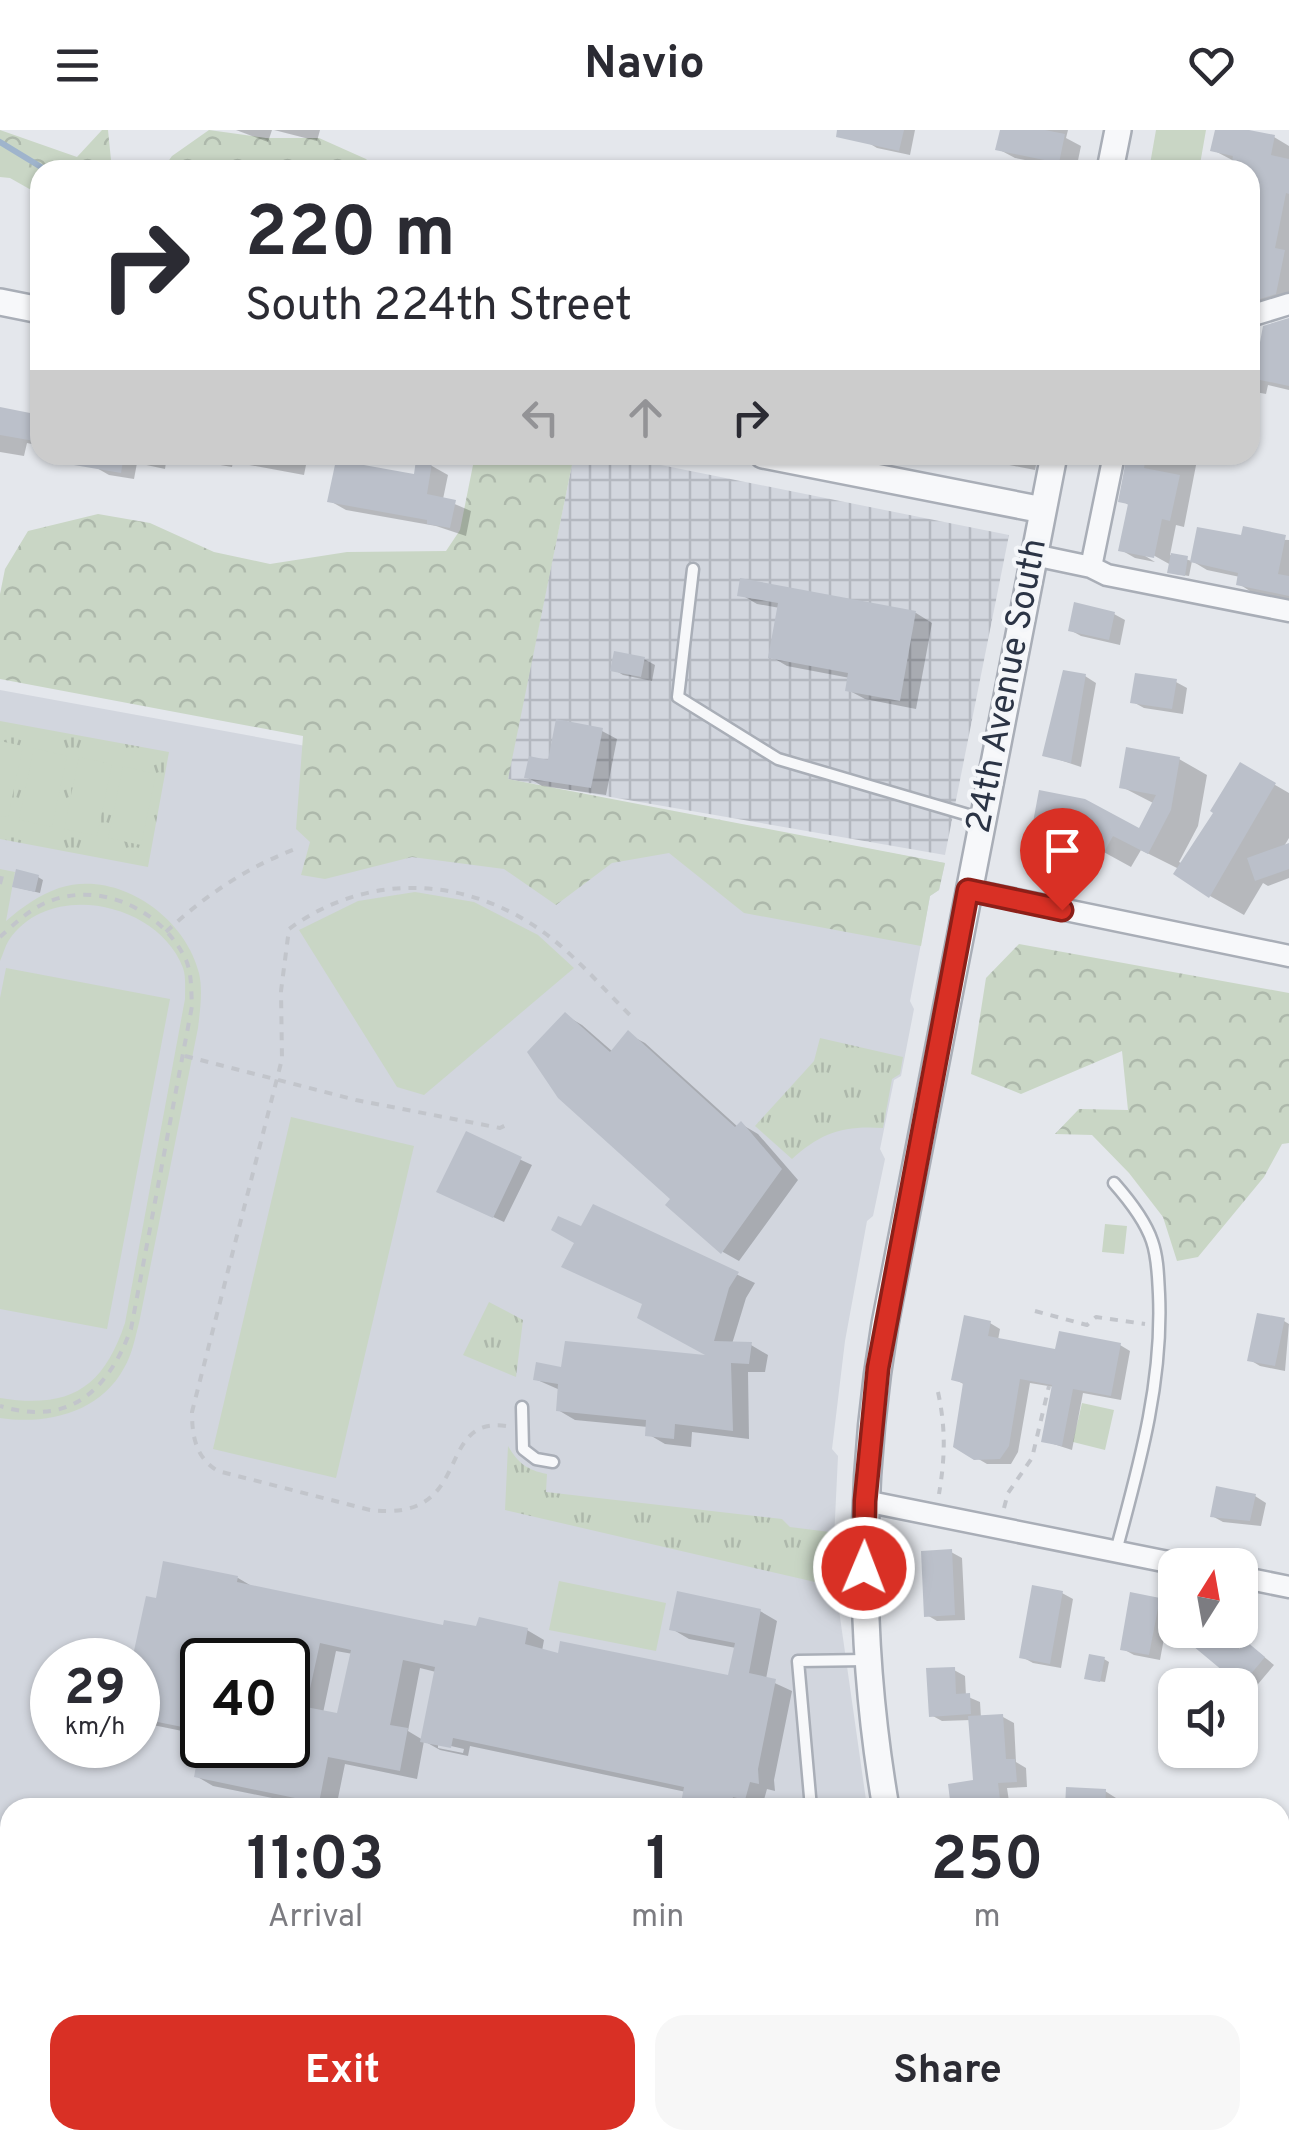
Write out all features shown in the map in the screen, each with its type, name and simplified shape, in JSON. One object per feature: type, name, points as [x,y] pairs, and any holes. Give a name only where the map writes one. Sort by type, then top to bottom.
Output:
[{"type":"street","points":[[1112,160],[1118,130]]},
{"type":"street","points":[[0,302],[30,308]]},
{"type":"street","points":[[1260,313],[1289,304]]},
{"type":"street","points":[[814,465],[1043,510]]},
{"type":"street","name":"24th Avenue South","points":[[885,1798],[867,1660],[865,1501],[872,1412],[885,1324],[1052,465]]},
{"type":"street","points":[[1091,567],[1112,465]]},
{"type":"street","points":[[1034,556],[1091,567],[1107,575],[1289,611]]},
{"type":"street","points":[[968,890],[1289,956]]},
{"type":"street","points":[[865,1501],[1158,1560]]},
{"type":"street","points":[[1258,1581],[1289,1587]]},
{"type":"lane","points":[[693,569],[678,697],[778,758],[983,819]]},
{"type":"lane","points":[[1114,1184],[1134,1207],[1152,1240],[1158,1270],[1159,1326],[1149,1425],[1116,1551]]},
{"type":"lane","points":[[522,1408],[523,1449],[536,1459],[553,1462]]},
{"type":"lane","points":[[810,1798],[798,1661],[867,1660]]},
{"type":"path","points":[[166,932],[190,909],[228,884],[298,848]]},
{"type":"path","points":[[0,884],[2,876]]},
{"type":"path","points":[[521,1428],[479,1426],[470,1433],[433,1496],[413,1510],[395,1513],[218,1471],[204,1462],[192,1429],[192,1412],[282,1059],[281,992],[289,929],[334,902],[365,891],[426,887],[492,902],[548,936],[634,1019]]},
{"type":"path","points":[[0,937],[48,901],[92,894],[130,905],[166,932],[188,964],[192,1006],[131,1329],[122,1356],[109,1376],[78,1402],[34,1413],[0,1406]]},
{"type":"path","points":[[183,1055],[356,1100],[500,1128],[506,1125]]},
{"type":"path","points":[[1036,1311],[1086,1325],[1096,1317],[1159,1326]]},
{"type":"path","points":[[999,1527],[1008,1493],[1032,1458],[1049,1386]]},
{"type":"path","points":[[935,1514],[946,1454],[938,1392]]},
{"type":"shaded area","points":[[572,465],[661,465],[1009,535],[945,855],[507,779]]},
{"type":"shaded area","points":[[0,690],[945,863],[939,890],[930,896],[910,1001],[914,1009],[901,1076],[894,1080],[880,1149],[885,1159],[873,1216],[867,1221],[845,1341],[832,1449],[838,1456],[832,1582],[866,1798],[0,1798]]},
{"type":"green space","points":[[0,130],[77,157],[102,130],[108,130],[111,160],[30,160],[30,189],[0,177]]},
{"type":"green space","points":[[209,130],[266,138],[319,138],[367,160],[169,160]]},
{"type":"green space","points":[[1156,130],[1206,130],[1201,160],[1151,160]]},
{"type":"green space","points":[[473,465],[572,465],[508,779],[945,863],[939,890],[930,896],[921,946],[744,913],[669,853],[612,863],[556,905],[504,869],[412,857],[325,879],[301,875],[310,842],[296,829],[303,736],[0,679],[0,594],[5,569],[28,531],[98,514],[150,523],[214,552],[270,564],[347,552],[446,551],[460,530]]},
{"type":"green space","points":[[0,721],[169,752],[148,867],[0,839]]},
{"type":"green space","points":[[0,741],[23,746],[8,817],[0,816]]},
{"type":"green space","points":[[34,748],[67,756],[52,827],[19,820]]},
{"type":"green space","points":[[79,757],[112,764],[97,836],[64,829]]},
{"type":"green space","points":[[123,766],[156,774],[141,845],[108,838]]},
{"type":"green space","points":[[0,869],[15,872],[6,921],[44,894],[81,884],[103,885],[146,902],[179,933],[191,952],[201,987],[198,1028],[129,1358],[114,1383],[86,1405],[53,1417],[18,1420],[0,1418],[0,1398],[46,1400],[80,1389],[106,1364],[125,1323],[185,999],[185,979],[170,946],[151,928],[128,914],[102,907],[76,905],[50,910],[27,921],[9,940],[0,961]]},
{"type":"green space","points":[[415,892],[474,902],[538,935],[574,968],[424,1095],[397,1087],[299,930],[358,901]]},
{"type":"green space","points":[[1019,944],[1289,993],[1289,1143],[1282,1144],[1264,1177],[1198,1257],[1177,1261],[1163,1217],[1129,1173],[1092,1135],[1055,1134],[1079,1109],[1128,1110],[1122,1051],[1021,1094],[971,1074],[986,978]]},
{"type":"green space","points":[[6,968],[170,999],[107,1329],[0,1309],[0,998]]},
{"type":"green space","points":[[820,1038],[903,1057],[900,1074],[892,1079],[883,1128],[833,1133],[792,1159],[755,1126],[814,1061]]},
{"type":"green space","points":[[291,1117],[414,1146],[336,1478],[213,1449]]},
{"type":"green space","points":[[1105,1224],[1127,1226],[1124,1254],[1102,1252]]},
{"type":"green space","points":[[489,1302],[523,1320],[516,1377],[463,1355]]},
{"type":"green space","points":[[1082,1403],[1114,1410],[1105,1450],[1073,1442]]},
{"type":"green space","points":[[508,1446],[524,1465],[547,1474],[546,1492],[782,1519],[790,1527],[830,1532],[828,1585],[505,1510]]},
{"type":"green space","points":[[559,1581],[666,1603],[656,1651],[549,1630]]},
{"type":"building","points":[[837,130],[904,130],[899,151],[836,137]]},
{"type":"building","points":[[1000,130],[1065,134],[1060,160],[995,150]]},
{"type":"building","points":[[1215,130],[1249,130],[1275,135],[1271,155],[1289,159],[1289,194],[1286,193],[1275,248],[1285,250],[1276,294],[1260,299],[1260,160],[1232,160],[1233,156],[1210,151]]},
{"type":"building","points":[[1289,318],[1289,386],[1260,380],[1263,326]]},
{"type":"building","points":[[0,407],[30,413],[30,440],[0,435]]},
{"type":"building","points":[[74,465],[122,465],[121,473]]},
{"type":"building","points":[[335,465],[364,465],[414,474],[415,465],[432,465],[427,494],[456,500],[450,528],[427,524],[427,520],[327,502]]},
{"type":"building","points":[[1125,465],[1144,465],[1144,468],[1180,475],[1170,521],[1162,519],[1154,558],[1118,551],[1128,504],[1118,502]]},
{"type":"building","points":[[1243,526],[1286,535],[1278,574],[1289,576],[1289,596],[1236,585],[1238,573],[1190,562],[1197,527],[1241,535]]},
{"type":"building","points":[[1171,553],[1188,556],[1185,576],[1167,573]]},
{"type":"building","points":[[740,578],[916,611],[900,701],[845,691],[848,673],[768,658],[778,603],[737,596]]},
{"type":"building","points":[[1074,602],[1115,612],[1109,640],[1068,631]]},
{"type":"building","points":[[614,651],[645,657],[641,677],[610,671]]},
{"type":"building","points":[[1063,670],[1086,674],[1071,763],[1042,756]]},
{"type":"building","points":[[1135,673],[1177,679],[1172,709],[1130,703]]},
{"type":"building","points":[[556,719],[603,728],[591,788],[524,778],[529,756],[548,760]]},
{"type":"building","points":[[1126,747],[1180,757],[1171,810],[1148,854],[1113,836],[1103,854],[1072,837],[1069,852],[1029,844],[1039,790],[1085,799],[1139,828],[1156,795],[1119,788]]},
{"type":"building","points":[[1240,762],[1276,783],[1209,898],[1173,874],[1213,813],[1210,811]]},
{"type":"building","points":[[1289,843],[1289,869],[1255,881],[1247,858]]},
{"type":"building","points":[[16,869],[39,875],[35,892],[12,887]]},
{"type":"building","points":[[565,1012],[610,1052],[628,1030],[735,1127],[741,1121],[782,1169],[721,1254],[665,1205],[670,1199],[558,1098],[527,1052]]},
{"type":"building","points":[[466,1131],[522,1157],[493,1218],[436,1192]]},
{"type":"building","points":[[593,1204],[739,1272],[729,1288],[714,1341],[752,1342],[749,1364],[731,1363],[733,1431],[675,1424],[674,1439],[645,1436],[646,1420],[556,1411],[558,1384],[533,1380],[536,1362],[561,1367],[565,1341],[705,1355],[637,1318],[642,1304],[561,1267],[574,1243],[551,1230],[558,1216],[581,1226]]},
{"type":"building","points":[[1257,1313],[1285,1318],[1275,1366],[1247,1361]]},
{"type":"building","points":[[964,1315],[991,1321],[988,1336],[1055,1349],[1059,1331],[1121,1343],[1111,1396],[1073,1389],[1062,1446],[1041,1442],[1052,1385],[1020,1379],[1009,1446],[1000,1459],[974,1460],[953,1447],[963,1383],[951,1380]]},
{"type":"building","points":[[1216,1486],[1256,1494],[1250,1521],[1210,1517]]},
{"type":"building","points":[[952,1549],[955,1615],[924,1617],[921,1551]]},
{"type":"building","points":[[163,1561],[238,1576],[237,1582],[443,1625],[444,1620],[476,1626],[479,1617],[528,1628],[525,1644],[558,1653],[560,1641],[728,1675],[735,1643],[669,1630],[677,1591],[761,1609],[749,1673],[776,1679],[758,1769],[759,1784],[750,1782],[746,1798],[682,1798],[684,1787],[453,1738],[451,1748],[420,1742],[435,1667],[403,1660],[390,1725],[408,1728],[400,1771],[328,1757],[320,1798],[295,1798],[194,1777],[196,1768],[310,1768],[310,1708],[337,1713],[351,1650],[320,1643],[310,1689],[310,1638],[180,1638],[180,1727],[160,1722],[160,1638],[137,1638],[146,1596],[156,1598]]},
{"type":"building","points":[[1032,1585],[1063,1591],[1050,1664],[1019,1658]]},
{"type":"building","points":[[1130,1592],[1158,1598],[1149,1655],[1120,1650]]},
{"type":"building","points":[[1195,1648],[1254,1648],[1265,1657],[1256,1668],[1219,1668]]},
{"type":"building","points":[[1089,1654],[1105,1657],[1100,1682],[1084,1679]]},
{"type":"building","points":[[955,1667],[956,1694],[970,1693],[971,1714],[929,1717],[926,1668]]},
{"type":"building","points":[[1003,1714],[1006,1759],[1015,1759],[1017,1782],[998,1783],[1000,1798],[950,1798],[948,1784],[973,1780],[968,1716]]},
{"type":"building","points":[[1066,1787],[1106,1789],[1106,1798],[1065,1798]]},
{"type":"waterway","points":[[0,142],[30,160]]},
{"type":"route","points":[[864,1568],[865,1501],[878,1368],[968,890],[1062,910]]}]
